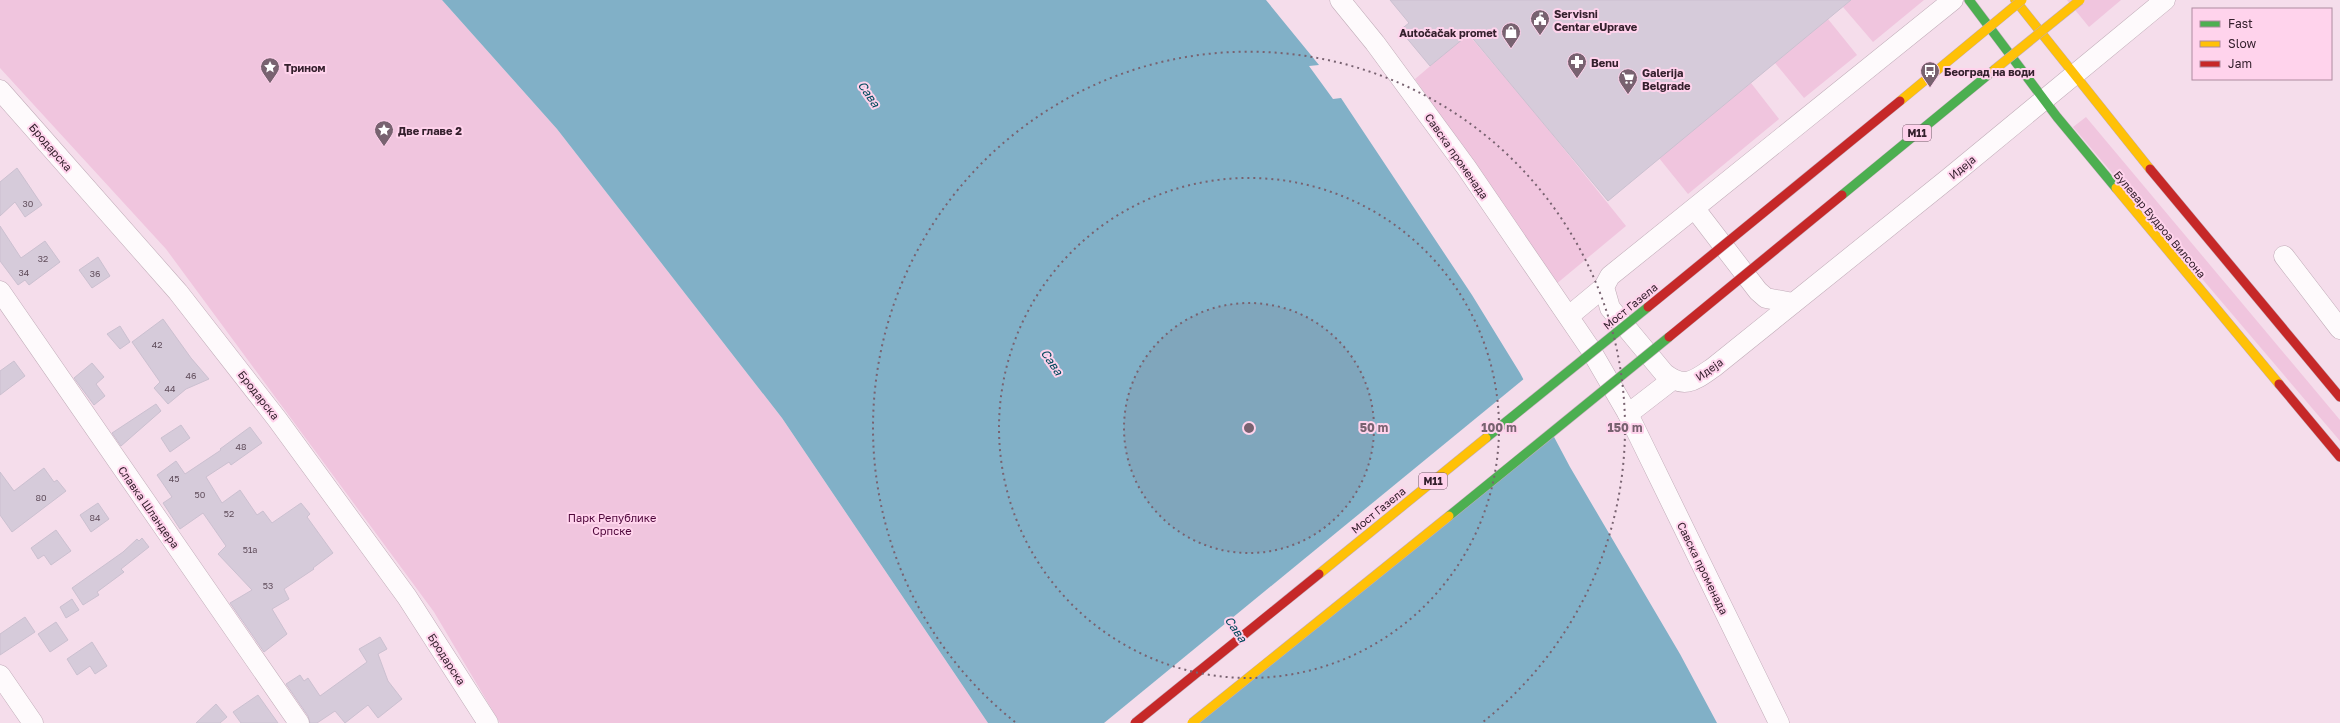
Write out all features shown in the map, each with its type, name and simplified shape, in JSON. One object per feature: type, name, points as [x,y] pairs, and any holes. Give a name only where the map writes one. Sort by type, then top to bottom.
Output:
[{"type":"main road","name":"Булевар Вудроа Вилсона","points":[[1969,0],[2044,100],[2340,457]]},
{"type":"main road","points":[[2015,0],[2158,179],[2340,397]]},
{"type":"main road","name":"Мост Газела","points":[[1134,723],[1730,240],[2022,0]]},
{"type":"main road","name":"M11","points":[[1192,723],[1755,268],[1882,161],[2080,0]]},
{"type":"street","name":"Савска променада","points":[[1340,0],[1375,43],[1466,167],[1569,316],[1628,414],[1779,723]]},
{"type":"street","points":[[1569,316],[1604,287],[1610,276],[1953,0]]},
{"type":"street","name":"Идеја","points":[[1672,380],[1684,383],[1698,378],[1714,367],[2165,0]]},
{"type":"street","name":"Бродарска","points":[[0,90],[178,292],[272,413],[407,597],[488,723]]},
{"type":"street","points":[[1695,209],[1758,291],[1766,298],[1793,303]]},
{"type":"street","points":[[2284,256],[2340,329]]},
{"type":"street","points":[[1604,287],[1610,308],[1664,373],[1672,380],[1628,414]]},
{"type":"street","name":"Славка Шландера","points":[[0,291],[298,723]]},
{"type":"street","points":[[0,675],[33,723]]},
{"type":"green space","name":"Парк Републике Српске","points":[[0,0],[442,0],[557,129],[782,418],[988,723],[500,723],[434,612],[166,249],[0,68]]},
{"type":"green space","points":[[1851,0],[1924,0],[1873,42],[1843,7]]},
{"type":"green space","points":[[2067,0],[2121,0],[2089,27]]},
{"type":"green space","points":[[1828,19],[1857,55],[1804,98],[1775,63]]},
{"type":"green space","points":[[1468,34],[1531,108],[1626,226],[1555,285],[1415,79]]},
{"type":"green space","points":[[1751,83],[1779,119],[1688,194],[1659,158]]},
{"type":"green space","points":[[2086,117],[2340,420],[2340,441],[2073,127]]},
{"type":"water","name":"Сава","points":[[442,0],[1266,0],[1319,65],[1309,66],[1333,99],[1341,98],[1472,295],[1520,373],[1570,467],[1680,654],[1717,723],[988,723],[782,418],[557,129]]},
{"type":"pier","points":[[1525,378],[1555,435],[1195,723],[1104,723]]},
{"type":"building","name":"Galerija Belgrade","points":[[1390,0],[1851,0],[1608,201],[1469,34],[1430,66],[1400,30],[1409,23]]},
{"type":"building","points":[[17,168],[42,205],[25,217],[15,202],[0,216],[0,182]]},
{"type":"building","points":[[0,226],[21,258],[45,241],[60,262],[29,285],[25,280],[18,285],[0,261]]},
{"type":"building","points":[[98,257],[110,276],[92,288],[79,270]]},
{"type":"building","points":[[163,319],[191,358],[209,379],[186,389],[168,404],[154,388],[160,382],[132,342]]},
{"type":"building","points":[[120,326],[130,342],[120,349],[107,334]]},
{"type":"building","points":[[14,361],[25,376],[0,395],[0,371]]},
{"type":"building","points":[[92,363],[104,377],[96,384],[105,396],[94,405],[74,378]]},
{"type":"building","points":[[156,404],[161,411],[121,446],[112,433]]},
{"type":"building","points":[[181,425],[190,438],[170,452],[161,438]]},
{"type":"building","points":[[250,427],[262,443],[231,465],[229,462],[206,477],[222,503],[240,490],[257,515],[263,511],[272,523],[301,503],[310,514],[307,517],[333,553],[313,568],[314,569],[284,589],[289,599],[272,609],[287,634],[264,652],[230,603],[252,590],[218,554],[226,546],[203,513],[180,529],[163,503],[172,497],[157,475],[176,461],[185,474],[221,450],[220,449]]},
{"type":"building","points":[[44,468],[54,482],[57,480],[66,491],[12,532],[0,515],[0,472],[14,491]]},
{"type":"building","points":[[98,503],[109,519],[91,532],[80,515]]},
{"type":"building","points":[[56,530],[71,551],[51,565],[44,555],[38,559],[31,548]]},
{"type":"building","points":[[142,538],[149,547],[121,569],[124,572],[97,592],[99,595],[83,605],[72,588],[123,552],[137,539],[139,541]]},
{"type":"building","points":[[72,599],[79,610],[66,618],[60,607]]},
{"type":"building","points":[[25,617],[35,632],[0,655],[0,634]]},
{"type":"building","points":[[56,622],[68,640],[50,652],[38,634]]},
{"type":"building","points":[[380,637],[387,649],[378,654],[388,681],[402,699],[378,718],[368,705],[345,723],[335,711],[317,723],[310,723],[308,716],[286,684],[300,675],[304,681],[308,678],[320,696],[367,662],[359,649]]},
{"type":"building","points":[[92,642],[107,666],[95,674],[90,666],[77,675],[67,659]]},
{"type":"building","points":[[258,695],[278,723],[241,723],[233,712]]},
{"type":"building","points":[[216,704],[227,717],[220,723],[196,723]]},
{"type":"traffic: fast","points":[[1969,0],[2057,117],[2116,188]]},
{"type":"traffic: fast","points":[[1842,195],[1994,70]]},
{"type":"traffic: fast","points":[[1486,438],[1648,307]]},
{"type":"traffic: fast","points":[[1449,516],[1669,337]]},
{"type":"traffic: slow","points":[[2015,0],[2150,169]]},
{"type":"traffic: slow","points":[[1900,101],[2022,0]]},
{"type":"traffic: slow","points":[[1994,70],[2080,0]]},
{"type":"traffic: slow","points":[[2116,188],[2279,384]]},
{"type":"traffic: slow","points":[[1319,574],[1486,438]]},
{"type":"traffic: slow","points":[[1192,723],[1449,516]]},
{"type":"traffic: jam","points":[[1648,307],[1900,101]]},
{"type":"traffic: jam","points":[[2150,169],[2340,397]]},
{"type":"traffic: jam","points":[[1669,337],[1842,195]]},
{"type":"traffic: jam","points":[[2279,384],[2340,457]]},
{"type":"traffic: jam","points":[[1135,723],[1319,574]]},
{"type":"place","name":"Servisni Centar eUprave","points":[[1540,36]]},
{"type":"place","name":"Autočačak promet","points":[[1511,49]]},
{"type":"place","name":"Benu","points":[[1577,79]]},
{"type":"place","name":"Трином","points":[[270,84]]},
{"type":"place","name":"Београд на води","points":[[1930,88]]},
{"type":"place","name":"Galerija Belgrade","points":[[1628,95]]},
{"type":"place","name":"Две главе 2","points":[[384,147]]}]
